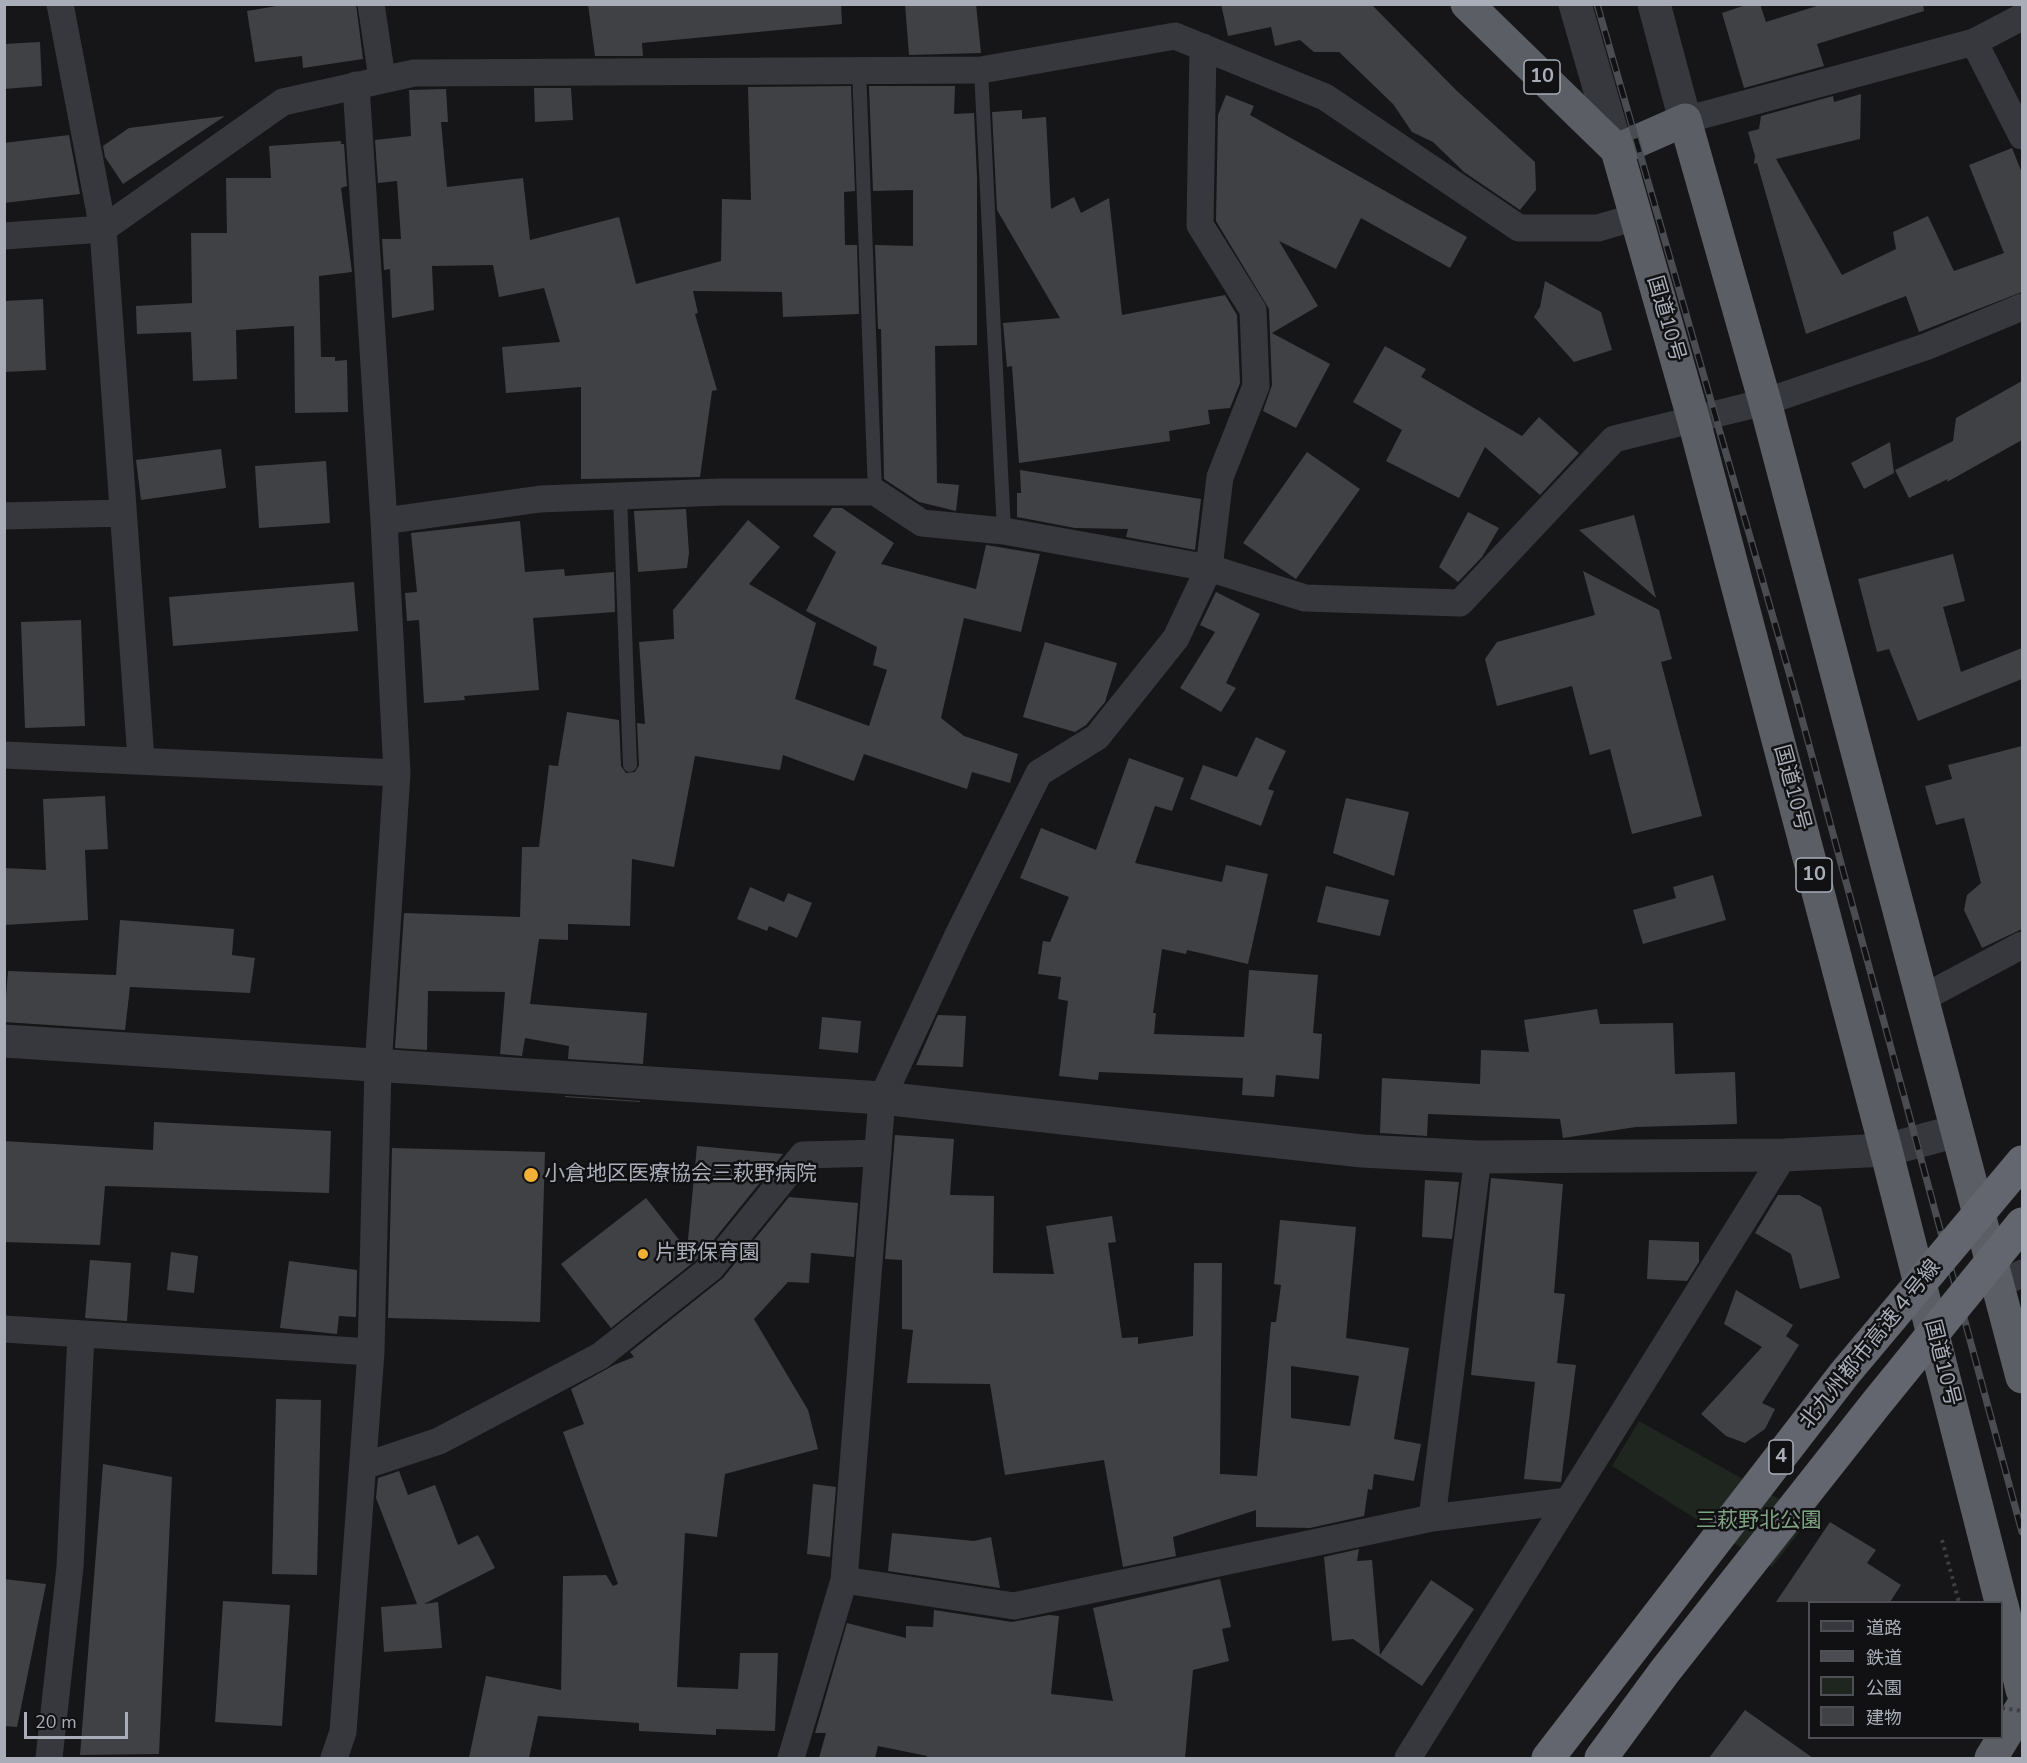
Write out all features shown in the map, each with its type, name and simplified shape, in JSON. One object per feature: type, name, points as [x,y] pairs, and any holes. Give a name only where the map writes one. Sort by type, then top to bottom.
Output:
[{"type":"highway","name":"国道10号","points":[[1467,4],[1617,150],[1694,421],[1886,1150],[2000,1601]]},
{"type":"highway","points":[[1617,150],[1685,120],[1764,402],[1957,1131],[2010,1280],[2022,1377]]},
{"type":"highway","name":"北九州都市高速４号線","points":[[1548,1758],[1845,1373],[2022,1162]]},
{"type":"highway","name":"北九州都市高速４号線","points":[[1601,1758],[1665,1671],[1860,1423],[2022,1224]]},
{"type":"highway","name":"国道10号","points":[[2003,1612],[2022,1690]]},
{"type":"highway","points":[[1991,1758],[2022,1709]]},
{"type":"street","points":[[60,4],[103,229],[141,759]]},
{"type":"street","points":[[371,4],[382,78]]},
{"type":"street","points":[[1575,4],[1617,150]]},
{"type":"street","points":[[1654,4],[1685,120],[1974,42],[2022,17]]},
{"type":"street","points":[[4,236],[103,229],[283,102],[382,78],[414,73],[981,70],[1174,36],[1326,97],[1520,228],[1598,228],[1636,217]]},
{"type":"street","points":[[1974,42],[2022,136]]},
{"type":"street","points":[[791,1758],[844,1580],[882,1098],[1038,773],[1097,737],[1176,638],[1209,568],[1220,477],[1256,386],[1253,310],[1200,225],[1203,47]]},
{"type":"street","points":[[334,1758],[343,1732],[364,1466],[371,1352],[378,1066],[397,773],[384,521],[356,85]]},
{"type":"street","points":[[384,521],[540,499],[721,492],[875,492],[922,523],[1004,531],[1209,568],[1305,598],[1460,603],[1614,439],[1764,402],[1928,346],[2022,308]]},
{"type":"street","points":[[4,516],[123,513]]},
{"type":"street","points":[[4,755],[141,759],[397,773]]},
{"type":"street","points":[[1923,998],[2022,945]]},
{"type":"street","points":[[4,1041],[882,1098],[1362,1151],[1478,1157],[1784,1155],[1886,1150],[1957,1131]]},
{"type":"street","points":[[364,1466],[439,1441],[600,1356],[711,1268],[803,1155],[878,1153]]},
{"type":"street","points":[[1408,1758],[1784,1155]]},
{"type":"street","points":[[1432,1518],[1478,1157]]},
{"type":"street","points":[[4,1329],[371,1352]]},
{"type":"street","points":[[49,1758],[70,1567],[81,1334]]},
{"type":"street","points":[[844,1580],[1014,1606],[1432,1518],[1568,1501]]},
{"type":"lane","points":[[859,69],[875,492]]},
{"type":"lane","points":[[981,70],[1004,531]]},
{"type":"lane","points":[[620,496],[630,765]]},
{"type":"path","points":[[1942,1540],[1959,1601]]},
{"type":"path","points":[[2003,1708],[2022,1709]]},
{"type":"green space","name":"三萩野北公園","points":[[1639,1421],[1811,1517],[1772,1567],[1612,1466]]},
{"type":"building","points":[[289,4],[356,4],[363,59],[303,68],[302,56],[255,62],[247,11]]},
{"type":"building","points":[[588,4],[841,4],[842,24],[642,43],[643,56],[595,56]]},
{"type":"building","points":[[905,4],[976,4],[981,53],[909,55]]},
{"type":"building","points":[[1221,4],[1371,4],[1457,91],[1535,162],[1536,190],[1520,210],[1464,172],[1433,142],[1412,132],[1393,104],[1339,52],[1314,52],[1300,40],[1275,46],[1271,27],[1228,36]]},
{"type":"building","points":[[1749,4],[1760,4],[1766,22],[1823,4],[1923,4],[1924,11],[1817,44],[1824,66],[1744,88],[1722,13]]},
{"type":"building","points":[[40,42],[42,86],[4,89],[4,44]]},
{"type":"building","points":[[851,86],[855,191],[844,192],[845,245],[857,245],[859,314],[783,317],[782,292],[693,291],[698,313],[695,314],[717,390],[712,391],[700,477],[581,479],[581,387],[506,393],[502,347],[560,342],[544,288],[499,297],[493,265],[432,266],[434,310],[392,318],[390,269],[384,270],[382,239],[401,239],[397,181],[378,183],[375,140],[411,136],[409,90],[446,89],[448,122],[441,122],[447,187],[523,178],[530,240],[619,217],[636,284],[721,261],[722,199],[751,200],[748,87]]},
{"type":"building","points":[[869,86],[955,86],[954,114],[974,113],[977,177],[977,345],[935,346],[937,483],[959,485],[956,511],[919,502],[884,479],[881,329],[878,329],[875,245],[913,246],[913,190],[873,191]]},
{"type":"building","points":[[534,88],[571,88],[573,120],[535,122]]},
{"type":"building","points":[[1861,94],[1860,139],[1776,159],[1842,275],[1896,249],[1893,232],[1928,216],[1954,271],[2004,253],[1969,165],[2012,148],[2022,173],[2022,292],[1919,332],[1906,296],[1806,334],[1757,163],[1754,164],[1755,156],[1748,132],[1759,129],[1761,116],[1833,96],[1834,102]]},
{"type":"building","points":[[1226,95],[1254,106],[1250,115],[1467,237],[1450,268],[1361,218],[1336,269],[1279,241],[1318,306],[1272,333],[1330,364],[1296,428],[1263,411],[1272,385],[1269,309],[1216,221],[1218,115]]},
{"type":"building","points":[[1022,110],[1022,119],[1046,117],[1051,209],[1074,197],[1081,213],[1109,198],[1122,315],[1225,295],[1237,315],[1240,383],[1230,408],[1208,410],[1210,424],[1169,431],[1170,441],[1019,463],[1012,366],[1007,367],[1003,323],[1060,318],[997,210],[992,112]]},
{"type":"building","points":[[225,116],[123,184],[105,157],[103,146],[129,128]]},
{"type":"building","points":[[69,135],[80,194],[4,203],[4,143]]},
{"type":"building","points":[[341,141],[341,144],[344,144],[347,186],[341,188],[352,272],[319,276],[321,357],[335,357],[335,361],[347,360],[348,412],[295,413],[294,326],[236,330],[237,379],[193,381],[191,332],[137,334],[136,306],[192,303],[191,233],[227,233],[226,178],[271,178],[269,146]]},
{"type":"building","points":[[1545,281],[1601,312],[1612,350],[1574,362],[1534,317],[1540,307]]},
{"type":"building","points":[[43,299],[46,370],[4,372],[4,301]]},
{"type":"building","points":[[1385,346],[1426,369],[1421,377],[1522,436],[1539,417],[1579,453],[1540,495],[1485,447],[1459,498],[1386,461],[1402,430],[1353,402]]},
{"type":"building","points":[[2022,381],[2022,440],[1947,482],[1948,479],[1909,498],[1895,470],[1953,441],[1956,418]]},
{"type":"building","points":[[1890,442],[1894,473],[1864,489],[1851,463]]},
{"type":"building","points":[[221,449],[226,488],[141,500],[136,460]]},
{"type":"building","points":[[1307,452],[1360,489],[1296,579],[1243,543]]},
{"type":"building","points":[[326,461],[330,523],[259,528],[255,466]]},
{"type":"building","points":[[1020,470],[1201,499],[1195,550],[1126,537],[1128,529],[1075,528],[1017,517],[1017,493],[1021,493]]},
{"type":"building","points":[[832,508],[842,508],[894,543],[881,564],[976,589],[986,545],[1040,554],[1021,632],[964,618],[941,718],[964,736],[1018,754],[1010,783],[972,772],[967,789],[864,754],[854,781],[783,755],[780,770],[695,756],[674,867],[632,859],[630,926],[568,924],[568,940],[539,939],[530,1004],[647,1013],[643,1064],[568,1059],[569,1046],[525,1038],[522,1056],[500,1054],[505,992],[428,991],[427,1050],[395,1048],[404,913],[520,917],[522,847],[539,847],[549,765],[558,766],[567,712],[619,720],[621,766],[626,773],[635,772],[639,765],[637,723],[645,724],[639,642],[674,639],[673,610],[748,520],[780,547],[749,584],[816,623],[795,699],[869,726],[887,670],[873,665],[877,647],[806,611],[836,552],[813,536]]},
{"type":"building","points":[[686,509],[689,553],[687,568],[638,572],[634,511]]},
{"type":"building","points":[[1468,512],[1499,528],[1482,557],[1458,582],[1439,567]]},
{"type":"building","points":[[1634,515],[1656,598],[1579,530]]},
{"type":"building","points":[[520,521],[525,572],[564,569],[565,576],[614,572],[615,612],[533,618],[539,690],[464,696],[465,700],[424,703],[419,620],[407,621],[405,593],[417,592],[411,533]]},
{"type":"building","points":[[1953,554],[1965,601],[1943,607],[1961,672],[2022,648],[2022,679],[1918,721],[1889,649],[1877,652],[1858,579]]},
{"type":"building","points":[[1583,571],[1659,610],[1672,659],[1661,662],[1702,816],[1632,834],[1610,749],[1590,755],[1572,686],[1497,706],[1485,659],[1497,642],[1595,615]]},
{"type":"building","points":[[354,582],[358,631],[173,646],[169,597]]},
{"type":"building","points":[[1216,592],[1260,614],[1226,683],[1236,688],[1221,712],[1180,688],[1215,632],[1200,625]]},
{"type":"building","points":[[81,620],[85,726],[25,728],[21,622]]},
{"type":"building","points":[[1045,642],[1117,663],[1105,702],[1086,725],[1075,732],[1023,717]]},
{"type":"building","points":[[1256,737],[1286,751],[1268,789],[1274,791],[1261,826],[1190,799],[1203,765],[1237,777]]},
{"type":"building","points":[[2022,746],[2022,929],[1982,948],[1964,910],[1967,895],[1981,883],[1964,818],[1936,825],[1925,786],[1952,779],[1948,765]]},
{"type":"building","points":[[1129,758],[1184,778],[1172,811],[1155,806],[1135,863],[1222,882],[1226,865],[1268,874],[1248,964],[1187,950],[1186,954],[1162,949],[1153,1013],[1156,1013],[1154,1034],[1244,1037],[1249,970],[1318,975],[1313,1033],[1322,1034],[1319,1079],[1276,1075],[1274,1097],[1242,1095],[1243,1078],[1099,1072],[1098,1080],[1059,1076],[1068,1001],[1058,999],[1061,977],[1038,974],[1043,941],[1050,942],[1069,897],[1020,878],[1041,828],[1096,850]]},
{"type":"building","points":[[105,796],[108,849],[85,850],[88,920],[4,925],[4,868],[46,870],[43,799]]},
{"type":"building","points":[[1346,798],[1409,812],[1394,876],[1333,853]]},
{"type":"building","points":[[1713,875],[1726,920],[1643,944],[1633,910],[1676,898],[1673,887]]},
{"type":"building","points":[[1326,886],[1389,900],[1380,936],[1317,922]]},
{"type":"building","points":[[750,887],[784,902],[788,893],[812,903],[797,938],[769,926],[767,931],[737,919]]},
{"type":"building","points":[[120,920],[234,929],[232,955],[255,958],[250,993],[130,987],[125,1030],[4,1022],[8,971],[116,975]]},
{"type":"building","points":[[1597,1009],[1600,1024],[1673,1023],[1675,1074],[1735,1072],[1737,1124],[1636,1127],[1563,1138],[1560,1119],[1428,1114],[1427,1136],[1380,1133],[1382,1078],[1480,1084],[1481,1050],[1529,1052],[1524,1020]]},
{"type":"building","points":[[938,1015],[966,1016],[963,1067],[916,1065]]},
{"type":"building","points":[[822,1017],[861,1021],[858,1053],[819,1049]]},
{"type":"building","points":[[565,1096],[640,1102],[565,1097]]},
{"type":"building","points":[[154,1122],[331,1131],[329,1193],[105,1186],[100,1245],[4,1242],[4,1141],[153,1150]]},
{"type":"building","points":[[895,1135],[954,1139],[950,1195],[994,1196],[993,1273],[1054,1274],[1046,1226],[1112,1216],[1116,1242],[1108,1243],[1122,1338],[1138,1337],[1138,1344],[1193,1336],[1194,1263],[1222,1263],[1220,1474],[1257,1476],[1271,1322],[1276,1322],[1281,1285],[1274,1284],[1280,1220],[1356,1227],[1346,1338],[1409,1348],[1394,1439],[1421,1444],[1414,1481],[1374,1474],[1372,1490],[1368,1489],[1364,1516],[1310,1528],[1256,1527],[1256,1510],[1173,1537],[1176,1556],[1123,1567],[1104,1460],[1005,1475],[990,1384],[907,1383],[913,1330],[902,1329],[902,1260],[885,1259]],"holes":[[[1291,1366],[1359,1376],[1350,1426],[1291,1418]]]},
{"type":"building","points":[[697,1146],[783,1154],[700,1257],[611,1328],[561,1264],[646,1198],[687,1250]]},
{"type":"building","points":[[392,1148],[545,1152],[540,1322],[388,1318]]},
{"type":"building","points":[[1491,1178],[1563,1184],[1554,1293],[1565,1294],[1557,1363],[1576,1365],[1561,1482],[1524,1479],[1535,1382],[1471,1375]]},
{"type":"building","points":[[1425,1180],[1459,1182],[1452,1239],[1422,1237]]},
{"type":"building","points":[[1778,1195],[1799,1195],[1821,1207],[1840,1278],[1800,1289],[1791,1254],[1755,1233]]},
{"type":"building","points":[[789,1197],[858,1203],[854,1257],[811,1253],[809,1283],[788,1282],[754,1319],[808,1410],[818,1449],[725,1474],[717,1537],[685,1533],[677,1687],[738,1689],[740,1653],[778,1653],[775,1731],[716,1729],[716,1735],[639,1731],[639,1723],[538,1716],[529,1758],[469,1758],[486,1676],[561,1690],[563,1576],[606,1575],[613,1586],[618,1584],[563,1432],[584,1424],[571,1389],[614,1365],[634,1357],[630,1352],[723,1278]]},
{"type":"building","points":[[1649,1240],[1699,1242],[1699,1262],[1687,1281],[1647,1279]]},
{"type":"building","points":[[171,1252],[198,1256],[194,1293],[167,1290]]},
{"type":"building","points":[[90,1260],[131,1263],[127,1321],[85,1318]]},
{"type":"building","points":[[289,1261],[357,1270],[356,1317],[339,1316],[337,1334],[280,1328]]},
{"type":"building","points":[[1736,1290],[1793,1325],[1786,1336],[1799,1345],[1762,1403],[1775,1409],[1765,1429],[1745,1443],[1726,1436],[1701,1414],[1762,1347],[1724,1324]]},
{"type":"building","points":[[276,1399],[321,1400],[317,1575],[272,1574]]},
{"type":"building","points":[[103,1464],[172,1477],[159,1754],[80,1755]]},
{"type":"building","points":[[399,1471],[408,1495],[435,1485],[458,1545],[478,1535],[495,1568],[424,1604],[438,1602],[442,1648],[384,1652],[381,1607],[417,1604],[376,1498],[378,1478]]},
{"type":"building","points":[[813,1484],[836,1487],[830,1557],[807,1554]]},
{"type":"building","points":[[1830,1522],[1876,1550],[1867,1563],[1901,1585],[1891,1601],[1776,1602]]},
{"type":"building","points":[[892,1533],[974,1541],[991,1537],[1000,1588],[888,1571]]},
{"type":"building","points":[[1359,1549],[1357,1561],[1372,1560],[1380,1655],[1431,1580],[1474,1609],[1422,1686],[1353,1639],[1332,1641],[1324,1557]]},
{"type":"building","points":[[4,1579],[46,1584],[17,1727],[4,1726]]},
{"type":"building","points":[[1220,1579],[1231,1627],[1222,1629],[1229,1661],[1193,1670],[1185,1758],[927,1758],[927,1756],[878,1746],[875,1758],[819,1758],[826,1733],[815,1733],[847,1623],[906,1638],[906,1626],[933,1627],[934,1610],[1012,1622],[1049,1615],[1059,1616],[1051,1694],[1113,1701],[1093,1608]]},
{"type":"building","points":[[223,1601],[290,1605],[282,1726],[215,1722]]},
{"type":"building","points":[[1745,1710],[1813,1758],[1709,1758]]},
{"type":"railway","points":[[1597,4],[1796,697],[2022,1532]]},
{"type":"place","name":"小倉地区医療協会三萩野病院","points":[[531,1175]]},
{"type":"place","name":"片野保育園","points":[[643,1254]]}]
